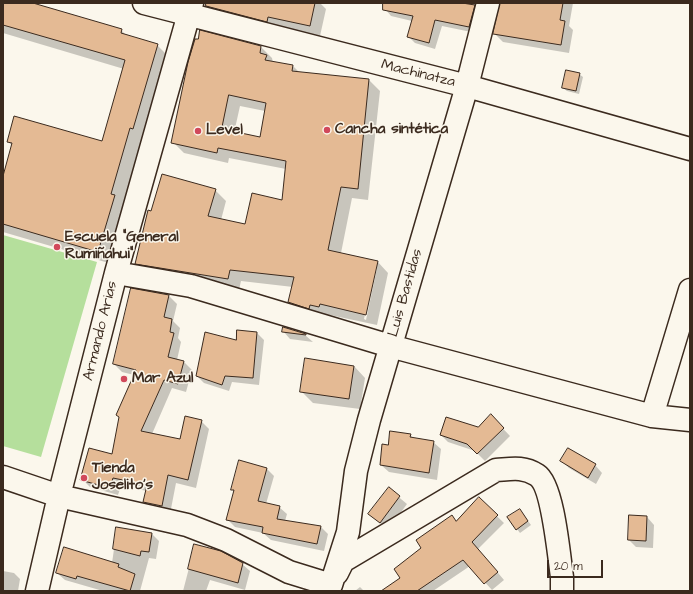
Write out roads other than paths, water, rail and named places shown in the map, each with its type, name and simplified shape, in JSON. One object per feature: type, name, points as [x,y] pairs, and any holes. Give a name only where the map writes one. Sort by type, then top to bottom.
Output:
[{"type":"street","name":"Machinatza","points":[[144,3],[190,9],[690,149]]},
{"type":"street","name":"Luis Bastidas","points":[[327,588],[348,532],[356,471],[390,346],[467,86],[488,3]]},
{"type":"street","name":"Armando Arias","points":[[37,591],[59,496],[116,272],[190,9]]},
{"type":"street","points":[[116,272],[191,286],[390,346],[652,416],[690,420]]},
{"type":"street","points":[[652,416],[690,290]]},
{"type":"street","points":[[3,477],[59,496],[187,526],[226,540],[289,572],[327,588],[343,561],[496,470],[522,468],[538,476],[548,492],[562,577],[562,591]]},
{"type":"place","name":"Cancha sintética","points":[[327,130]]},
{"type":"place","name":"Level","points":[[198,131]]},
{"type":"place","name":"Escuela \"General Rumiñahui\"","points":[[57,247]]},
{"type":"place","name":"Mar Azul","points":[[124,379]]},
{"type":"place","name":"Tienda Joselito's","points":[[84,478]]}]
